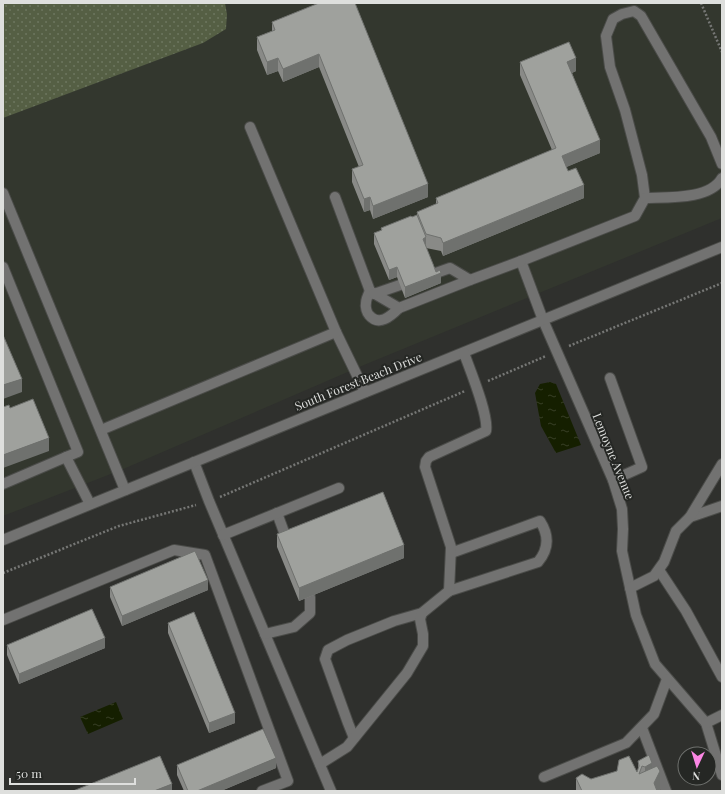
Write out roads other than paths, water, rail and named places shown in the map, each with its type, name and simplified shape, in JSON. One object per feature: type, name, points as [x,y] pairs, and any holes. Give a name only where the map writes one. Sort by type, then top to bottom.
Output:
[{"type":"street","points":[[400,285],[372,293],[365,304],[368,314],[373,319],[381,321],[389,318],[398,308],[635,216],[644,198],[642,175],[625,110],[610,67],[606,36],[613,19],[622,14],[634,11],[641,16],[711,137],[722,164]]},
{"type":"street","points":[[250,127],[336,332],[365,392]]},
{"type":"street","points":[[644,198],[699,194],[711,190],[719,184],[722,178]]},
{"type":"street","points":[[3,193],[125,490]]},
{"type":"street","points":[[335,197],[372,293],[398,308]]},
{"type":"street","name":"South Forest Beach Drive","points":[[3,540],[722,247]]},
{"type":"street","name":"Lemoyne Avenue","points":[[521,261],[544,320],[612,480],[622,509],[622,552],[636,615],[655,664],[706,723],[722,775]]},
{"type":"street","points":[[3,268],[78,452],[3,484]]},
{"type":"street","points":[[433,274],[450,268],[470,280]]},
{"type":"street","points":[[101,430],[336,332]]},
{"type":"street","points":[[449,592],[451,547],[425,467],[426,461],[429,457],[486,431],[487,424],[464,353]]},
{"type":"street","points":[[610,378],[642,467],[612,480]]},
{"type":"street","points":[[66,457],[90,504]]},
{"type":"street","points":[[194,462],[208,502],[331,791]]},
{"type":"street","points":[[630,588],[654,576],[659,570],[664,562],[676,531],[690,517],[722,464]]},
{"type":"street","points":[[223,535],[339,488]]},
{"type":"street","points":[[690,517],[722,506]]},
{"type":"street","points":[[277,513],[288,543]]},
{"type":"street","points":[[354,738],[325,659],[328,650],[347,640],[394,621],[422,613],[449,592],[538,562],[544,556],[547,539],[546,530],[540,521],[451,553]]},
{"type":"street","points":[[3,620],[174,550],[205,555],[288,781],[262,791]]},
{"type":"street","points":[[659,570],[686,611],[722,676]]},
{"type":"street","points":[[265,634],[294,627],[310,613],[310,597]]},
{"type":"street","points":[[320,764],[347,747],[407,673],[423,646],[423,634],[420,619],[422,613]]},
{"type":"street","points":[[544,777],[626,743],[654,714],[667,679]]},
{"type":"street","points":[[706,723],[722,714]]},
{"type":"street","points":[[642,728],[666,791]]},
{"type":"water","points":[[550,382],[556,384],[581,445],[556,453],[541,426],[535,393],[540,384]]},
{"type":"water","points":[[116,702],[123,719],[88,734],[80,717]]}]
